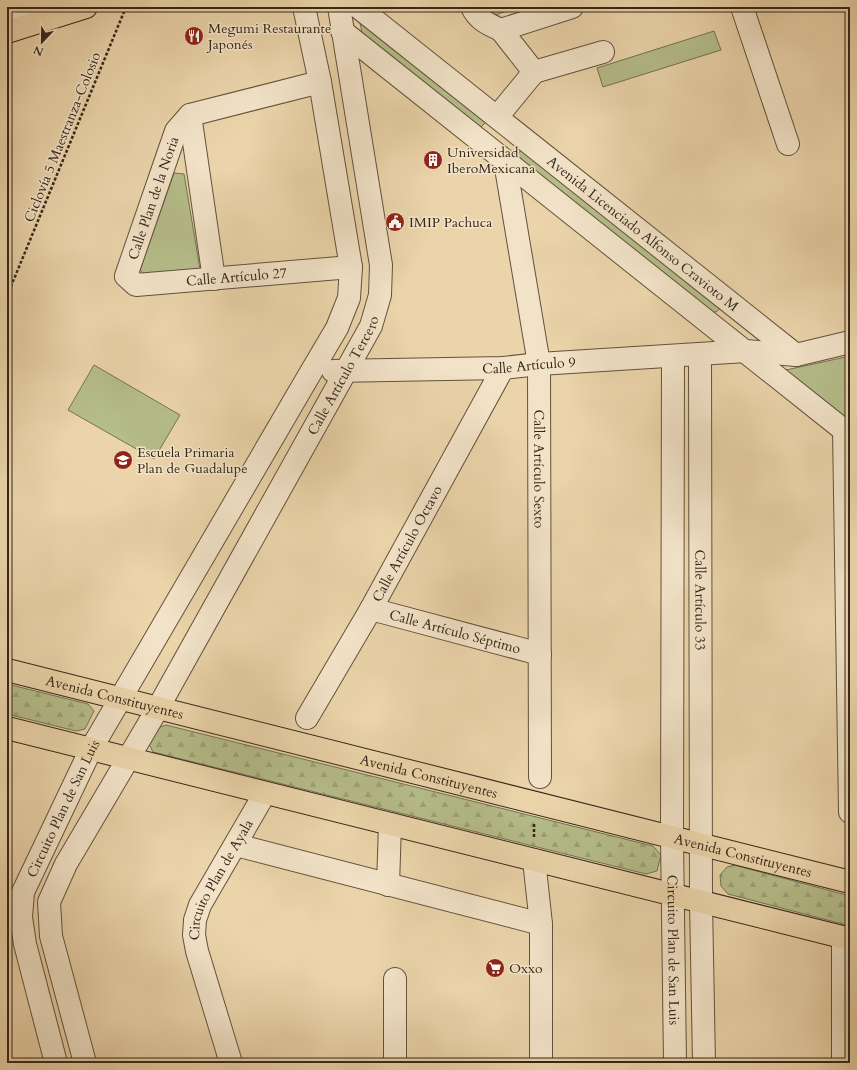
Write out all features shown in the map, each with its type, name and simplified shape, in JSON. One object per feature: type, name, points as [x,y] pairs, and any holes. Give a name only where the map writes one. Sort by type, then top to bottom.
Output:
[{"type":"main road","points":[[7,32],[86,7]]},
{"type":"main road","name":"Avenida Constituyentes","points":[[7,670],[850,882]]},
{"type":"main road","points":[[7,728],[846,938]]},
{"type":"street","points":[[7,16],[38,7]]},
{"type":"street","name":"Calle Artículo Tercero","points":[[121,699],[312,372],[337,328],[349,298],[351,267],[320,82],[304,7]]},
{"type":"street","name":"Calle Artículo Tercero","points":[[158,708],[371,326],[380,295],[381,265],[339,7]]},
{"type":"street","name":"Avenida Licenciado Alfonso Cravioto M","points":[[358,7],[796,355]]},
{"type":"street","points":[[472,7],[476,16],[501,30],[534,72]]},
{"type":"street","points":[[501,30],[572,7]]},
{"type":"street","points":[[742,7],[788,144]]},
{"type":"street","name":"Avenida Licenciado Alfonso Cravioto M","points":[[342,31],[847,432]]},
{"type":"street","points":[[495,152],[504,123],[534,72],[603,52]]},
{"type":"street","points":[[214,279],[190,115],[320,82]]},
{"type":"street","name":"Calle Plan de la Noria","points":[[126,276],[176,130],[190,115]]},
{"type":"street","name":"Calle Artículo Sexto","points":[[512,166],[508,174],[539,364],[540,777]]},
{"type":"street","name":"Calle Artículo 27","points":[[126,276],[136,286],[351,267]]},
{"type":"street","name":"Calle Artículo 9","points":[[312,372],[503,368],[539,364],[746,351],[796,355],[850,342]]},
{"type":"street","name":"Calle Artículo 33","points":[[700,354],[701,845]]},
{"type":"street","name":"Calle Artículo 33","points":[[672,838],[673,356]]},
{"type":"street","name":"Calle Artículo Octavo","points":[[308,718],[371,608],[503,368]]},
{"type":"street","points":[[847,432],[850,812]]},
{"type":"street","name":"Calle Artículo Séptimo","points":[[371,608],[540,654]]},
{"type":"street","name":"Circuito Plan de San Luis","points":[[56,1063],[25,944],[21,917],[23,892],[42,855],[91,749],[121,699]]},
{"type":"street","name":"Circuito Plan de San Luis","points":[[85,1063],[51,936],[49,902],[66,864],[158,708]]},
{"type":"street","name":"Circuito Plan de Ayala","points":[[231,1063],[194,935],[195,920],[200,905],[265,793]]},
{"type":"street","points":[[388,884],[390,824]]},
{"type":"street","name":"Circuito Plan de San Luis","points":[[672,838],[674,895],[675,1063]]},
{"type":"street","points":[[236,844],[542,924]]},
{"type":"street","name":"Circuito Plan de San Luis","points":[[701,845],[704,1063]]},
{"type":"street","points":[[42,855],[66,864]]},
{"type":"street","points":[[534,860],[542,924],[541,1063]]},
{"type":"street","points":[[843,1063],[846,938]]},
{"type":"street","points":[[395,980],[395,1063]]},
{"type":"path","name":"Ciclovía 5 Maestranza-Colosio","points":[[7,296],[126,7]]},
{"type":"path","points":[[534,803],[534,860]]},
{"type":"green space","points":[[483,7],[511,7],[512,9],[487,18]]},
{"type":"green space","points":[[360,23],[363,23],[486,122],[481,127],[476,127],[363,37]]},
{"type":"green space","points":[[714,31],[721,50],[603,87],[597,68]]},
{"type":"green space","points":[[524,147],[721,308],[716,312],[709,312],[514,158]]},
{"type":"green space","points":[[174,173],[184,174],[200,269],[145,275],[140,270]]},
{"type":"green space","points":[[850,356],[850,421],[786,370]]},
{"type":"green space","points":[[94,365],[180,415],[154,459],[68,410]]},
{"type":"green space","points":[[7,684],[88,704],[94,711],[85,729],[76,731],[7,714]]},
{"type":"green space","points":[[166,725],[653,846],[661,855],[657,871],[646,874],[153,752],[149,744],[157,728]]},
{"type":"green space","points":[[734,865],[850,896],[850,926],[728,894],[721,886],[720,875],[727,867]]},
{"type":"place","name":"Megumi Restaurante Japonés","points":[[194,36]]},
{"type":"place","name":"Universidad IberoMexicana","points":[[433,160]]},
{"type":"place","name":"IMIP Pachuca","points":[[395,222]]},
{"type":"place","name":"Escuela Primaria Plan de Guadalupe","points":[[123,460]]},
{"type":"place","name":"Oxxo","points":[[495,968]]}]
